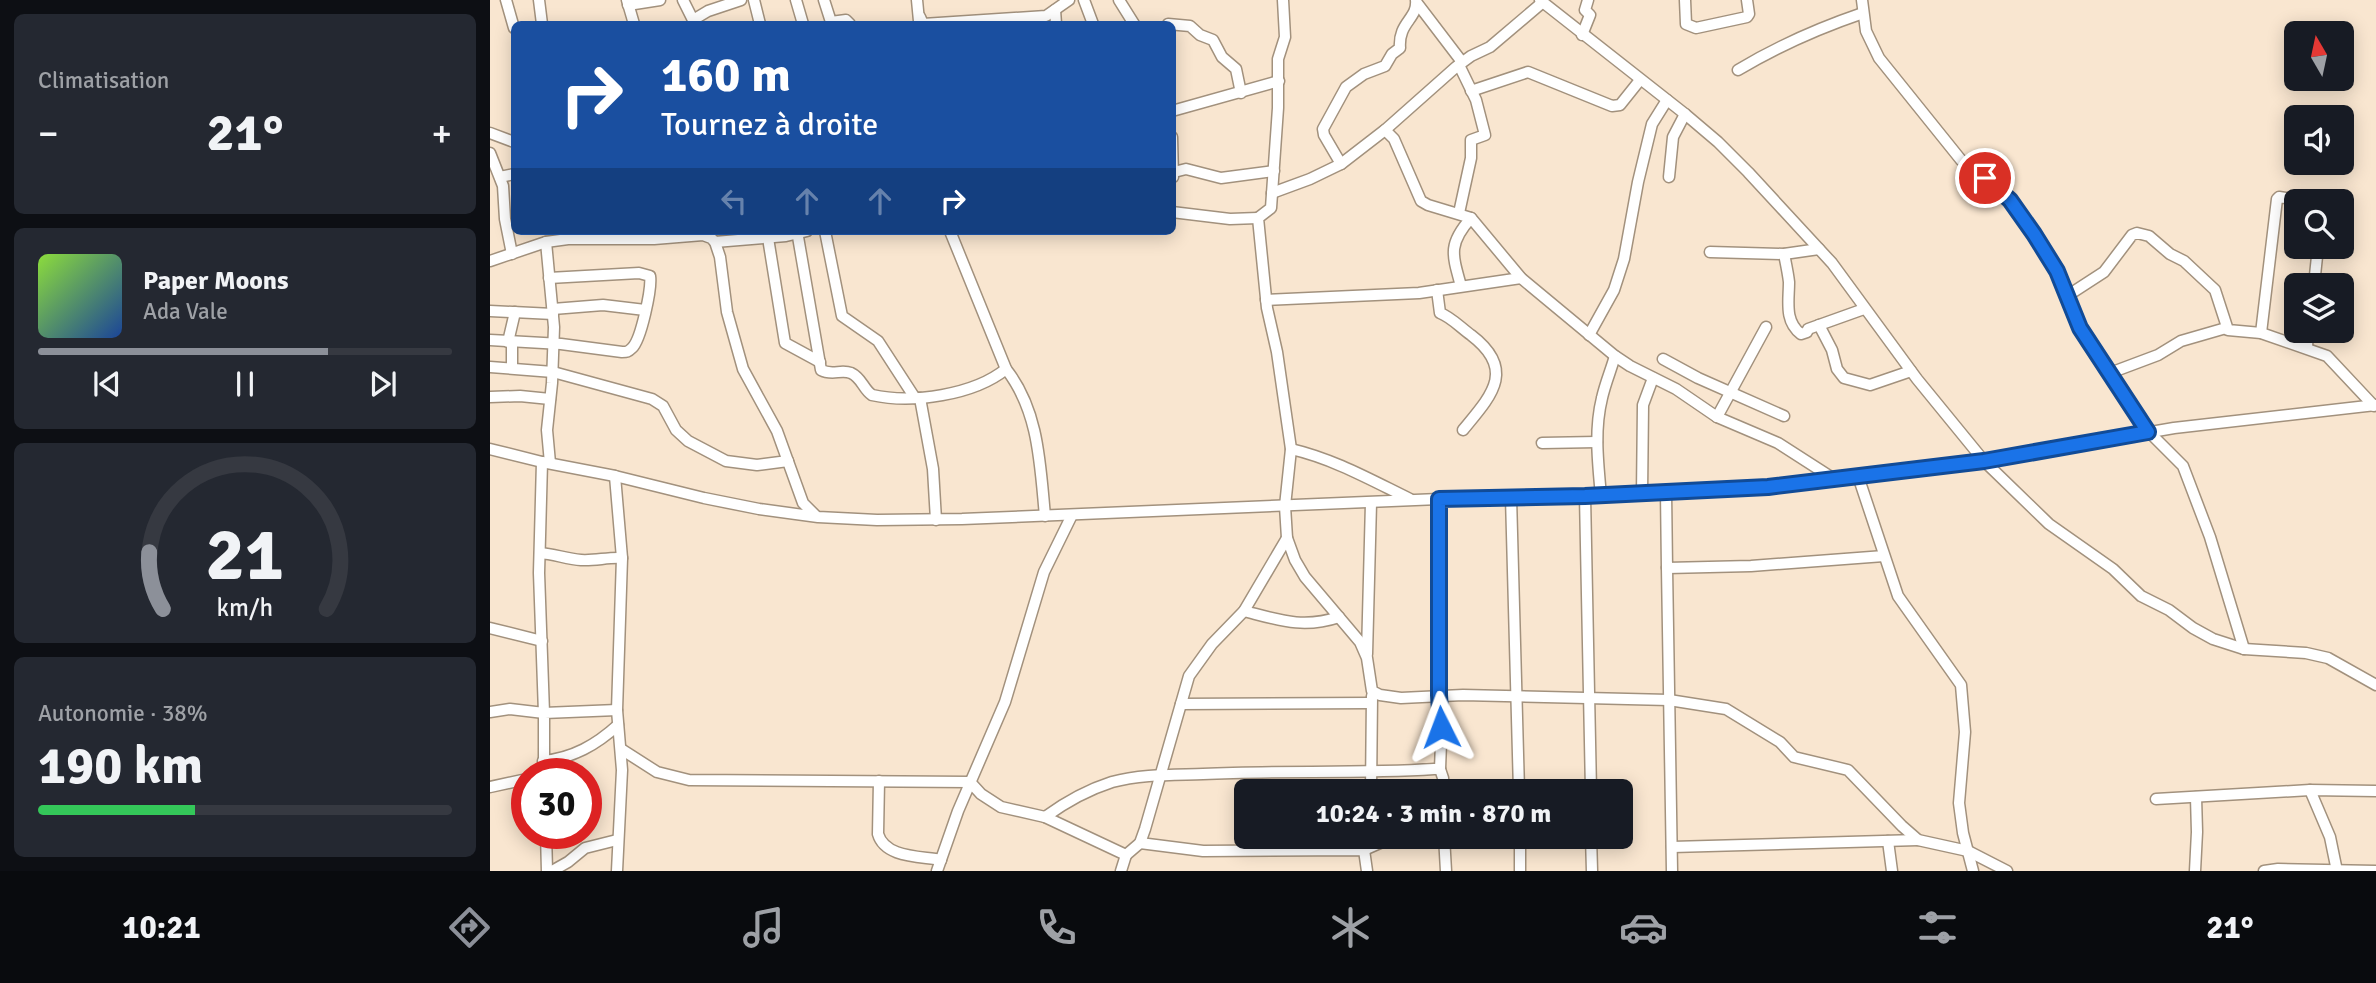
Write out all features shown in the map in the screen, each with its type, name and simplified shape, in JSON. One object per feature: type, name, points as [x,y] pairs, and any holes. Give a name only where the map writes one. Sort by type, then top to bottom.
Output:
[{"type":"street","points":[[506,0],[512,21]]},
{"type":"street","points":[[539,0],[542,21]]},
{"type":"street","points":[[633,21],[628,3],[660,0]]},
{"type":"street","points":[[682,0],[693,21]]},
{"type":"street","points":[[695,21],[708,11],[741,0]]},
{"type":"street","points":[[754,0],[758,21]]},
{"type":"street","points":[[796,0],[802,21]]},
{"type":"street","points":[[824,0],[831,21]]},
{"type":"street","points":[[916,0],[919,21]]},
{"type":"street","points":[[969,21],[1046,16],[1069,0]]},
{"type":"street","points":[[1084,0],[1092,21]]},
{"type":"street","points":[[1119,0],[1132,21]]},
{"type":"street","points":[[1176,213],[1219,218],[1258,218],[1271,208],[1278,59],[1285,37],[1283,0]]},
{"type":"street","points":[[1582,35],[1590,15],[1585,8],[1588,0]]},
{"type":"street","points":[[1685,0],[1686,24],[1696,28],[1747,17],[1748,0]]},
{"type":"street","points":[[1862,0],[1866,31],[1879,58],[1961,160],[2000,190],[2020,213],[2057,271],[2080,328],[2148,432],[2183,466],[2209,533],[2244,649]]},
{"type":"street","points":[[1416,1],[1460,63],[1480,114],[1485,135],[1471,140],[1470,163],[1459,213]]},
{"type":"street","points":[[1340,164],[1323,129],[1346,87],[1364,74],[1385,66],[1392,54],[1400,48],[1400,32],[1416,8],[1416,1]]},
{"type":"street","points":[[1272,193],[1340,164],[1385,130],[1460,63],[1490,47],[1541,1],[1726,149],[1849,285],[1911,371],[1984,461],[2039,516],[2113,569],[2141,596],[2169,610],[2213,639],[2244,649],[2306,653],[2328,658],[2376,685]]},
{"type":"street","points":[[1055,10],[1056,21]]},
{"type":"street","points":[[1738,70],[1775,48],[1821,27],[1863,13]]},
{"type":"street","points":[[1176,25],[1190,26],[1200,35],[1213,40],[1222,57],[1236,69],[1241,93]]},
{"type":"street","points":[[1472,91],[1528,72],[1612,106],[1620,105],[1640,79]]},
{"type":"street","points":[[1176,110],[1279,81]]},
{"type":"street","points":[[1589,335],[1614,290],[1625,259],[1638,182],[1652,124],[1667,100]]},
{"type":"street","points":[[1669,177],[1672,137],[1685,114]]},
{"type":"street","points":[[1385,130],[1394,139],[1421,201],[1471,218],[1521,278],[1615,356],[1676,389],[1717,417],[1779,443],[1834,479]]},
{"type":"street","points":[[490,132],[511,141]]},
{"type":"street","points":[[490,152],[502,181],[505,219],[512,254]]},
{"type":"street","points":[[1176,174],[1186,169],[1221,178],[1273,171]]},
{"type":"street","points":[[490,191],[511,176]]},
{"type":"street","points":[[2261,333],[2277,199],[2284,198]]},
{"type":"street","points":[[1258,218],[1266,300],[1277,352],[1291,449],[1285,506],[1287,538],[1305,577],[1360,642],[1367,658]]},
{"type":"street","points":[[1461,286],[1453,255],[1454,240],[1471,218]]},
{"type":"street","points":[[539,235],[550,278],[554,343],[540,553],[543,758]]},
{"type":"street","points":[[490,261],[567,235],[644,239],[683,235]]},
{"type":"street","points":[[705,235],[716,242],[784,235]]},
{"type":"street","points":[[801,235],[821,370],[827,373],[845,371],[856,376],[872,395],[918,398],[987,382],[1006,369]]},
{"type":"street","points":[[826,235],[842,316],[878,341],[918,398],[933,469],[936,520]]},
{"type":"street","points":[[953,235],[1006,369],[1020,387],[1035,428],[1045,516]]},
{"type":"street","points":[[2067,296],[2098,278],[2111,265],[2132,235],[2149,236],[2170,254],[2184,261],[2215,290],[2226,328],[2230,331],[2261,333],[2306,347],[2330,358],[2375,405]]},
{"type":"street","points":[[768,238],[785,343],[820,362]]},
{"type":"street","points":[[716,242],[723,268],[727,312],[739,356],[748,380],[777,431],[803,503],[818,517]]},
{"type":"street","points":[[1710,252],[1784,254],[1818,249]]},
{"type":"street","points":[[1784,254],[1791,320],[1801,334],[1864,309]]},
{"type":"street","points":[[490,340],[554,343],[626,352],[636,342],[651,278],[647,274],[550,278]]},
{"type":"street","points":[[1266,300],[1419,293],[1521,278]]},
{"type":"street","points":[[1437,290],[1440,313],[1490,351],[1495,367],[1496,378],[1491,395],[1463,430]]},
{"type":"street","points":[[490,310],[553,312],[603,305],[645,310]]},
{"type":"street","points":[[512,368],[510,342],[516,312]]},
{"type":"street","points":[[1819,325],[1832,349],[1837,369],[1844,378],[1870,385],[1911,371]]},
{"type":"street","points":[[1717,417],[1766,327]]},
{"type":"street","points":[[2110,373],[2158,355],[2181,341],[2226,328]]},
{"type":"street","points":[[2306,343],[2306,347]]},
{"type":"street","points":[[1601,496],[1597,442],[1602,396],[1615,356]]},
{"type":"street","points":[[1663,359],[1784,416]]},
{"type":"street","points":[[490,367],[553,372],[652,399],[663,406],[676,430],[688,441],[726,461],[757,465],[788,461]]},
{"type":"street","points":[[1642,494],[1643,405],[1653,378]]},
{"type":"street","points":[[490,397],[520,396],[550,400]]},
{"type":"street","points":[[490,449],[704,498],[818,517],[936,520],[1439,499],[1601,496],[1768,487],[1984,461],[2148,432],[2375,405]]},
{"type":"street","points":[[1542,443],[1597,442]]},
{"type":"street","points":[[1291,449],[1336,462],[1342,468],[1364,475],[1412,500]]},
{"type":"street","points":[[615,476],[622,558],[617,710],[622,778],[617,871]]},
{"type":"street","points":[[1858,476],[1898,596],[1961,685],[1965,732],[1959,803],[1973,871]]},
{"type":"street","points":[[1666,492],[1672,871]]},
{"type":"street","points":[[1585,496],[1591,779]]},
{"type":"street","points":[[1511,497],[1519,779]]},
{"type":"street","points":[[1439,499],[1439,695],[1442,717],[1440,769],[1443,779]]},
{"type":"street","points":[[1370,779],[1372,697],[1367,658],[1371,503]]},
{"type":"street","points":[[937,871],[970,782],[1004,702],[1044,572],[1072,515]]},
{"type":"street","points":[[1121,871],[1126,855],[1140,843],[1191,671],[1212,644],[1244,611],[1287,538]]},
{"type":"street","points":[[540,553],[582,560],[622,558]]},
{"type":"street","points":[[1667,568],[1751,566],[1884,556]]},
{"type":"street","points":[[1244,611],[1295,624],[1322,623],[1339,617]]},
{"type":"street","points":[[490,628],[542,640]]},
{"type":"street","points":[[1181,704],[1439,695],[1669,700],[1726,709],[1780,742],[1794,757],[1848,770],[1918,840]]},
{"type":"street","points":[[490,712],[506,709],[544,713],[617,710]]},
{"type":"street","points":[[562,758],[579,753],[618,725]]},
{"type":"street","points":[[621,749],[657,772],[688,780],[970,782],[1001,807],[1045,817],[1126,855]]},
{"type":"street","points":[[1045,817],[1069,799],[1115,781],[1254,771],[1370,772],[1440,769]]},
{"type":"street","points":[[879,781],[880,842],[894,852],[941,860]]},
{"type":"street","points":[[490,787],[511,782]]},
{"type":"street","points":[[2156,799],[2310,790],[2376,792]]},
{"type":"street","points":[[2310,790],[2330,837],[2337,871]]},
{"type":"street","points":[[2195,871],[2196,797]]},
{"type":"street","points":[[552,871],[585,848],[617,840]]},
{"type":"street","points":[[1672,847],[1918,840],[1968,851],[2007,871]]},
{"type":"street","points":[[1888,841],[1892,871]]},
{"type":"street","points":[[1140,843],[1203,851],[1364,850],[1367,871]]},
{"type":"street","points":[[546,849],[547,871]]},
{"type":"street","points":[[1445,849],[1446,871]]},
{"type":"street","points":[[1520,849],[1520,871]]},
{"type":"street","points":[[1591,849],[1592,871]]},
{"type":"street","points":[[2264,871],[2376,871]]},
{"type":"route","points":[[1441,727],[1439,499],[1561,497],[1768,487],[1984,461],[2148,432],[2080,328],[2057,271],[2034,234],[2010,200],[1985,178]]}]
